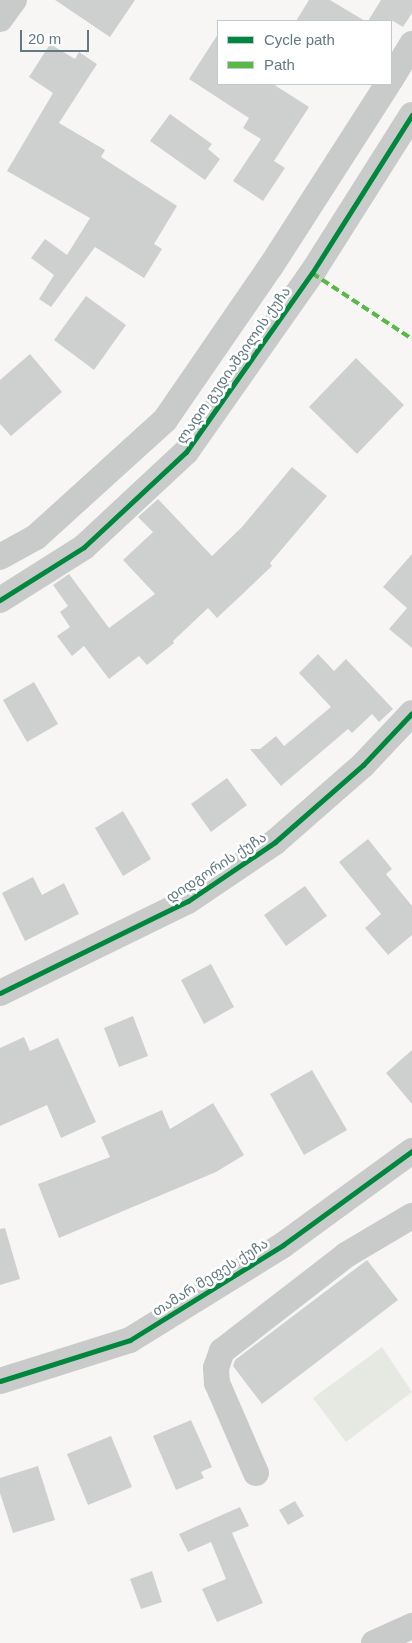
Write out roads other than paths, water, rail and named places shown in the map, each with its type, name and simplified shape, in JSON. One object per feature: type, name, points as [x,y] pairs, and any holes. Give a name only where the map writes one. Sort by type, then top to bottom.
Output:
[{"type":"street","points":[[0,19],[14,0]]},
{"type":"street","points":[[392,78],[412,44]]},
{"type":"street","name":"ლადო გუდიაშვილის ქუჩა","points":[[0,558],[36,537],[158,426],[271,266],[387,85]]},
{"type":"street","name":"ლადო გუდიაშვილის ქუჩა","points":[[0,600],[84,547],[186,452],[312,273],[412,115]]},
{"type":"street","points":[[188,385],[220,405]]},
{"type":"street","name":"დიდგორის ქუჩა","points":[[0,993],[188,901],[275,842],[363,765],[412,713]]},
{"type":"street","name":"თამარ მეფეს ქუჩა","points":[[0,1381],[130,1340],[283,1245],[412,1151]]},
{"type":"street","points":[[256,1473],[217,1383],[216,1368],[222,1351],[346,1256],[412,1216]]},
{"type":"street","points":[[374,1643],[412,1626]]}]
